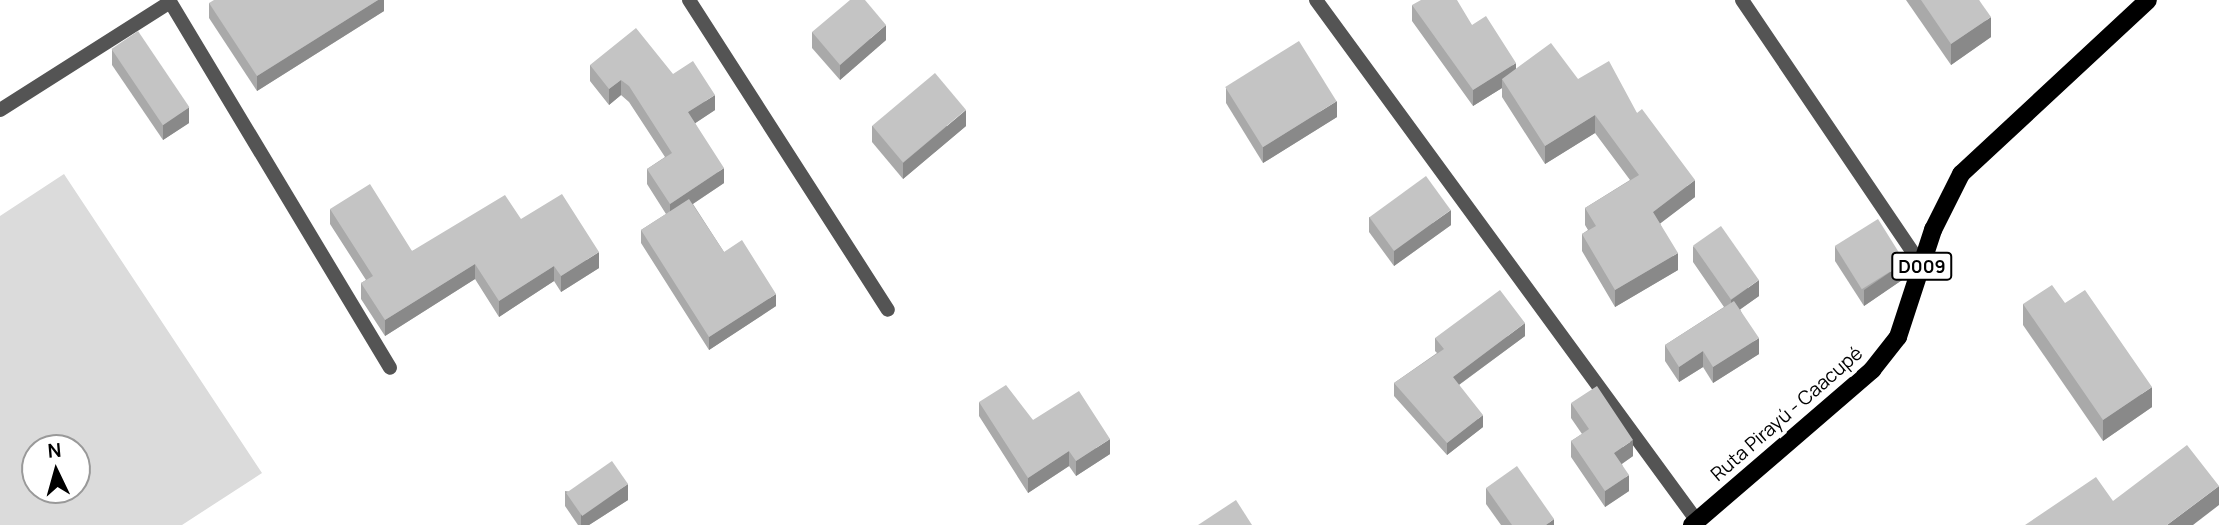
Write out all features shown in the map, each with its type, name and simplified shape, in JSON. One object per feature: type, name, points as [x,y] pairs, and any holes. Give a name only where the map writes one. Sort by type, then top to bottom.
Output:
[{"type":"main road","name":"Ruta Pirayú - Caacupé","points":[[1694,523],[1872,370],[1898,337],[1922,266],[1961,174],[2148,0]]},
{"type":"street","points":[[689,0],[888,310]]},
{"type":"street","points":[[1742,0],[1922,266]]},
{"type":"street","points":[[0,110],[169,1],[390,368]]},
{"type":"street","points":[[1318,1],[1694,523]]},
{"type":"shaded area","points":[[64,174],[262,473],[182,525],[0,525],[0,216]]},
{"type":"building","points":[[214,0],[378,0],[257,76],[209,3]]},
{"type":"building","points":[[850,0],[865,0],[886,25],[840,65],[812,32]]},
{"type":"building","points":[[1421,0],[1457,0],[1472,25],[1486,16],[1516,63],[1473,90],[1412,5]]},
{"type":"building","points":[[1921,0],[1979,0],[1991,17],[1951,44]]},
{"type":"building","points":[[636,28],[673,74],[693,61],[715,95],[688,112],[724,168],[670,204],[647,169],[672,153],[629,86],[621,80],[609,89],[590,65]]},
{"type":"building","points":[[138,31],[189,107],[163,125],[111,49]]},
{"type":"building","points":[[1299,41],[1337,101],[1263,147],[1225,87]]},
{"type":"building","points":[[1551,43],[1578,79],[1609,61],[1637,113],[1642,109],[1695,180],[1653,212],[1678,253],[1615,290],[1582,234],[1596,226],[1585,208],[1639,175],[1595,115],[1545,146],[1502,79]]},
{"type":"building","points":[[935,73],[966,110],[903,162],[872,126]]},
{"type":"building","points":[[1426,176],[1451,210],[1394,251],[1369,217]]},
{"type":"building","points":[[370,184],[412,251],[505,195],[521,219],[562,194],[599,252],[561,276],[554,266],[499,301],[475,264],[385,320],[361,283],[373,276],[330,209]]},
{"type":"building","points":[[689,199],[724,252],[742,240],[776,294],[709,337],[641,230]]},
{"type":"building","points":[[1878,219],[1905,262],[1862,289],[1835,246]]},
{"type":"building","points":[[1721,226],[1759,280],[1731,300],[1693,246]]},
{"type":"building","points":[[2052,285],[2065,303],[2085,290],[2152,387],[2103,420],[2023,304]]},
{"type":"building","points":[[1500,290],[1525,323],[1453,377],[1483,415],[1447,443],[1394,383],[1444,349],[1435,338]]},
{"type":"building","points":[[1734,301],[1759,338],[1713,367],[1703,351],[1679,367],[1665,345]]},
{"type":"building","points":[[1006,385],[1033,420],[1079,391],[1110,439],[1076,461],[1069,451],[1028,478],[979,402]]},
{"type":"building","points":[[1597,386],[1633,440],[1614,453],[1629,475],[1605,491],[1571,441],[1589,429],[1571,403]]},
{"type":"building","points":[[2187,445],[2219,486],[2167,525],[2025,525],[2096,477],[2113,501]]},
{"type":"building","points":[[612,461],[628,484],[582,516],[566,493]]},
{"type":"building","points":[[1517,466],[1554,519],[1546,525],[1512,525],[1486,488]]},
{"type":"building","points":[[1236,500],[1252,525],[1198,525]]}]
